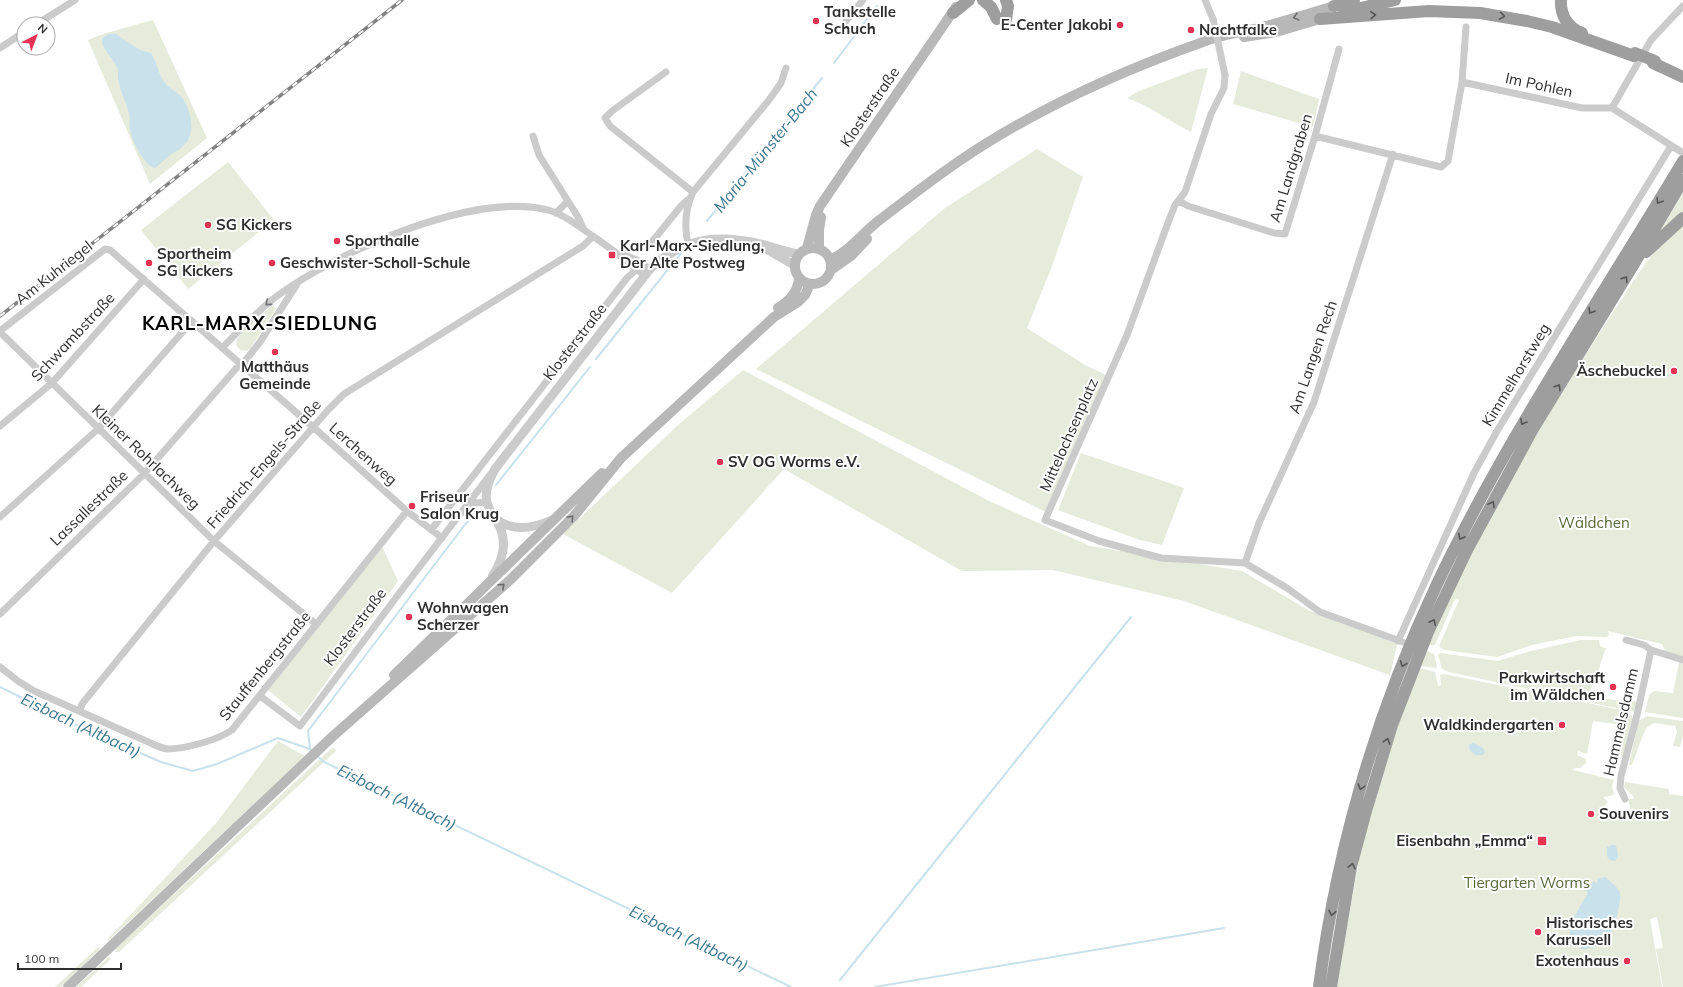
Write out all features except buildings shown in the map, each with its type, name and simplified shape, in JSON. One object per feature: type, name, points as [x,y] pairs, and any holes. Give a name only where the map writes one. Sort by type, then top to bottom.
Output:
[{"type":"highway","points":[[953,13],[969,0]]},
{"type":"highway","points":[[983,0],[1002,19]]},
{"type":"highway","points":[[996,0],[1002,19]]},
{"type":"highway","points":[[1002,19],[1008,6],[1006,0]]},
{"type":"highway","points":[[1334,6],[1354,0]]},
{"type":"highway","points":[[1320,19],[1395,0]]},
{"type":"highway","points":[[1561,0],[1562,15],[1569,25],[1578,32],[1634,55]]},
{"type":"highway","points":[[1320,19],[1429,11],[1480,13],[1527,20],[1552,27],[1654,62],[1683,70]]},
{"type":"highway","points":[[1654,62],[1683,77]]},
{"type":"highway","points":[[1319,987],[1323,956],[1346,840],[1358,795],[1388,704],[1437,583],[1507,451],[1541,391],[1681,164]]},
{"type":"highway","points":[[1331,987],[1352,867],[1366,811],[1392,725],[1428,632],[1467,550],[1510,469],[1683,180]]},
{"type":"highway","points":[[1635,262],[1683,218]]},
{"type":"main road","name":"Klosterstraße","points":[[936,35],[953,0]]},
{"type":"main road","name":"Klosterstraße","points":[[807,248],[816,215],[828,195],[936,35],[953,13],[960,0]]},
{"type":"main road","points":[[830,265],[872,226],[903,201],[982,146],[1048,109],[1107,81],[1203,41],[1229,33],[1269,25],[1334,6]]},
{"type":"main road","points":[[830,265],[846,261],[876,231],[930,189],[987,150],[1046,116],[1126,79],[1226,40],[1267,34],[1320,19]]},
{"type":"main road","name":"Klosterstraße","points":[[819,248],[819,225],[828,195]]},
{"type":"main road","points":[[807,248],[819,248],[827,254],[830,265],[828,276],[822,282],[810,284],[799,279],[794,265],[798,254],[807,248]]},
{"type":"main road","points":[[332,738],[352,716],[490,581],[792,297],[797,288],[799,279]]},
{"type":"main road","points":[[68,987],[320,748],[510,580],[574,516],[621,458],[669,412],[774,317],[802,298],[810,284]]},
{"type":"street","points":[[50,16],[75,0]]},
{"type":"street","points":[[846,21],[863,0]]},
{"type":"street","name":"Mittelochsenplatz","points":[[1205,0],[1213,19],[1225,75],[1224,88],[1210,118],[1184,192],[1175,205],[1169,220],[1127,335],[1045,520],[1099,541],[1161,558],[1245,562],[1287,588],[1320,612],[1400,642]]},
{"type":"street","points":[[1683,6],[1651,40],[1612,108],[1683,153]]},
{"type":"street","points":[[1315,136],[1441,167],[1445,165],[1448,161],[1462,82],[1466,27]]},
{"type":"street","points":[[0,48],[16,37]]},
{"type":"street","name":"Am Landgraben","points":[[1179,201],[1274,234],[1285,234],[1315,136],[1338,49]]},
{"type":"street","points":[[647,248],[769,100],[781,83],[786,68]]},
{"type":"street","points":[[666,72],[612,111],[605,118],[610,126],[691,195]]},
{"type":"street","name":"Im Pohlen","points":[[1462,82],[1582,108],[1612,108]]},
{"type":"street","points":[[533,136],[539,155],[568,200],[583,228]]},
{"type":"street","name":"Kimmelhorstweg","points":[[1400,642],[1474,474],[1497,431],[1671,146]]},
{"type":"street","name":"Am Langen Rech","points":[[1245,562],[1259,523],[1314,402],[1393,154]]},
{"type":"street","points":[[688,244],[686,220],[691,195]]},
{"type":"street","points":[[556,213],[568,200]]},
{"type":"street","points":[[222,348],[266,305],[285,290],[354,251],[424,224],[492,208],[514,206],[534,208],[556,213],[583,228],[637,269],[647,273]]},
{"type":"street","name":"Friedrich-Engels-Straße","points":[[80,711],[82,704],[214,540],[313,427],[344,394],[583,246],[593,236]]},
{"type":"street","name":"Klosterstraße","points":[[260,696],[300,726],[473,496],[647,273],[665,256],[688,244],[703,240],[718,239],[754,243],[798,254]]},
{"type":"street","name":"Klosterstraße","points":[[754,243],[794,265]]},
{"type":"street","name":"Lerchenweg","points":[[105,250],[110,250],[144,279],[407,511],[442,538]]},
{"type":"street","name":"Am Kuhriegel","points":[[0,332],[105,250]]},
{"type":"street","points":[[615,251],[637,260],[647,273]]},
{"type":"street","points":[[431,530],[627,278],[637,269]]},
{"type":"street","name":"Schwambstraße","points":[[0,426],[52,383],[144,279]]},
{"type":"street","name":"Lassallestraße","points":[[0,614],[144,474],[260,342],[300,281]]},
{"type":"street","points":[[0,517],[98,429],[192,322]]},
{"type":"street","name":"Kleiner Rohrlachweg","points":[[0,332],[144,474],[214,540],[316,624]]},
{"type":"street","name":"Klosterstraße","points":[[486,502],[488,486],[495,469]]},
{"type":"street","points":[[466,506],[486,502],[503,533],[504,547],[499,567],[490,581]]},
{"type":"street","name":"Stauffenbergstraße","points":[[80,711],[155,746],[166,749],[206,741],[226,734],[232,730],[260,696],[407,511]]},
{"type":"street","points":[[495,518],[506,525],[523,528],[543,524],[556,518]]},
{"type":"street","name":"Hammelsdamm","points":[[1626,640],[1644,645],[1651,650],[1683,660]]},
{"type":"street","name":"Hammelsdamm","points":[[1625,799],[1620,788],[1622,776],[1651,650]]},
{"type":"street","points":[[0,667],[34,691],[80,711]]},
{"type":"green space","points":[[153,20],[207,138],[150,184],[88,40],[103,34]]},
{"type":"green space","points":[[1208,68],[1191,132],[1144,105],[1127,98],[1139,91],[1198,69]]},
{"type":"green space","points":[[1241,71],[1319,99],[1313,127],[1233,104]]},
{"type":"green space","points":[[1037,149],[1083,177],[1052,266],[1027,328],[1085,365],[1108,376],[1046,512],[756,369],[945,208]]},
{"type":"green space","name":"SG Kickers","points":[[228,162],[274,220],[188,289],[141,230]]},
{"type":"green space","points":[[1683,193],[1683,213],[1658,235]]},
{"type":"green space","name":"Wäldchen","points":[[1683,222],[1683,658],[1665,651],[1662,644],[1608,631],[1609,635],[1607,637],[1576,636],[1532,645],[1497,657],[1444,650],[1439,646],[1459,600],[1455,599],[1435,645],[1427,645],[1455,585],[1517,467],[1564,388],[1638,274],[1656,250]]},
{"type":"green space","points":[[273,305],[276,309],[250,349],[246,351],[240,350],[236,345],[237,339],[249,325]]},
{"type":"green space","points":[[743,370],[987,500],[1090,546],[1242,571],[1308,610],[1342,624],[1398,641],[1390,675],[1184,601],[1053,570],[962,571],[784,469],[672,593],[563,534],[677,426]]},
{"type":"green space","points":[[1081,453],[1184,488],[1162,545],[1140,540],[1058,510]]},
{"type":"green space","points":[[382,546],[398,581],[301,717],[268,690]]},
{"type":"green space","points":[[1581,640],[1599,640],[1600,646],[1607,649],[1605,650],[1598,672],[1594,672],[1591,691],[1604,698],[1628,703],[1629,699],[1637,702],[1635,712],[1449,672],[1442,669],[1438,655],[1440,653],[1498,661],[1531,651]]},
{"type":"green space","points":[[1427,651],[1434,654],[1436,668],[1421,666]]},
{"type":"green space","points":[[1679,662],[1683,664],[1683,718],[1645,712],[1649,695],[1654,691],[1673,693]]},
{"type":"green space","name":"Tiergarten Worms","points":[[1420,668],[1435,672],[1438,686],[1441,685],[1440,675],[1444,674],[1621,710],[1632,716],[1633,720],[1624,759],[1620,756],[1623,725],[1593,721],[1587,754],[1578,751],[1577,755],[1586,759],[1586,763],[1580,768],[1574,768],[1573,770],[1614,780],[1612,786],[1614,795],[1603,797],[1608,802],[1605,805],[1610,811],[1610,814],[1631,811],[1628,799],[1633,799],[1634,797],[1624,787],[1625,782],[1669,789],[1669,794],[1683,796],[1683,987],[1663,987],[1656,949],[1663,948],[1657,917],[1650,919],[1662,987],[1336,987],[1362,844],[1395,730]]},
{"type":"green space","points":[[1647,716],[1683,721],[1683,736],[1680,747],[1673,746],[1677,732],[1675,726],[1654,723],[1647,727],[1632,765],[1629,765],[1638,721]]},
{"type":"green space","points":[[278,741],[305,756],[108,941],[108,939],[217,822]]},
{"type":"green space","points":[[333,747],[336,751],[119,952],[116,952],[116,948]]},
{"type":"green space","points":[[100,947],[99,950],[61,987],[55,987],[97,948]]},
{"type":"green space","points":[[109,957],[111,959],[81,987],[76,987]]},
{"type":"water","points":[[111,34],[116,34],[140,50],[151,53],[165,83],[180,95],[189,112],[191,119],[191,133],[189,139],[182,147],[154,168],[150,166],[143,158],[134,143],[131,134],[129,113],[120,87],[117,67],[103,45],[102,40],[104,37]]},
{"type":"water","points":[[1473,743],[1483,748],[1485,752],[1483,755],[1476,755],[1470,751],[1469,745]]},
{"type":"water","points":[[1615,845],[1617,848],[1618,857],[1615,861],[1610,860],[1607,856],[1607,847]]},
{"type":"water","points":[[1606,877],[1620,893],[1614,926],[1611,933],[1602,943],[1589,949],[1581,949],[1578,941],[1571,940],[1570,935],[1572,923],[1588,893],[1586,890],[1594,881],[1596,883],[1598,882],[1597,879]]},
{"type":"waterway","name":"Maria-Münster-Bach","points":[[834,63],[877,6]]},
{"type":"waterway","name":"Maria-Münster-Bach","points":[[707,221],[822,78]]},
{"type":"waterway","name":"Maria-Münster-Bach","points":[[596,359],[682,252]]},
{"type":"waterway","name":"Maria-Münster-Bach","points":[[496,485],[590,367]]},
{"type":"waterway","name":"Maria-Münster-Bach","points":[[310,749],[308,731],[470,518]]},
{"type":"waterway","points":[[840,980],[1131,617]]},
{"type":"waterway","name":"Eisbach (Altbach)","points":[[0,687],[74,724],[161,762],[193,771],[217,764],[278,738],[310,749],[313,752]]},
{"type":"waterway","name":"Eisbach (Altbach)","points":[[318,756],[322,761],[791,987]]},
{"type":"waterway","points":[[875,987],[1224,928]]},
{"type":"railway","points":[[0,316],[402,0]]},
{"type":"place","name":"Tankstelle Schuch","points":[[816,21]]},
{"type":"place","name":"E-Center Jakobi","points":[[1120,25]]},
{"type":"place","name":"Nachtfalke","points":[[1191,30]]},
{"type":"place","name":"SG Kickers","points":[[208,225]]},
{"type":"place","name":"Sporthalle","points":[[337,241]]},
{"type":"place","name":"Karl-Marx-Siedlung, Der Alte Postweg","points":[[612,255]]},
{"type":"place","name":"Sportheim SG Kickers","points":[[149,263]]},
{"type":"place","name":"Geschwister-Scholl-Schule","points":[[272,263]]},
{"type":"place","name":"Matthäus Gemeinde","points":[[275,352]]},
{"type":"place","name":"Äschebuckel","points":[[1674,371]]},
{"type":"place","name":"SV OG Worms e.V.","points":[[720,462]]},
{"type":"place","name":"Friseur Salon Krug","points":[[412,506]]},
{"type":"place","name":"Wohnwagen Scherzer","points":[[409,617]]},
{"type":"place","name":"Parkwirtschaft im Wäldchen","points":[[1613,687]]},
{"type":"place","name":"Waldkindergarten","points":[[1562,725]]},
{"type":"place","name":"Souvenirs","points":[[1591,814]]},
{"type":"place","name":"Eisenbahn „Emma“","points":[[1542,841]]},
{"type":"place","name":"Historisches Karussell","points":[[1538,932]]},
{"type":"place","name":"Exotenhaus","points":[[1627,961]]},
{"type":"district","name":"KARL-MARX-SIEDLUNG","points":[[260,323]]}]
